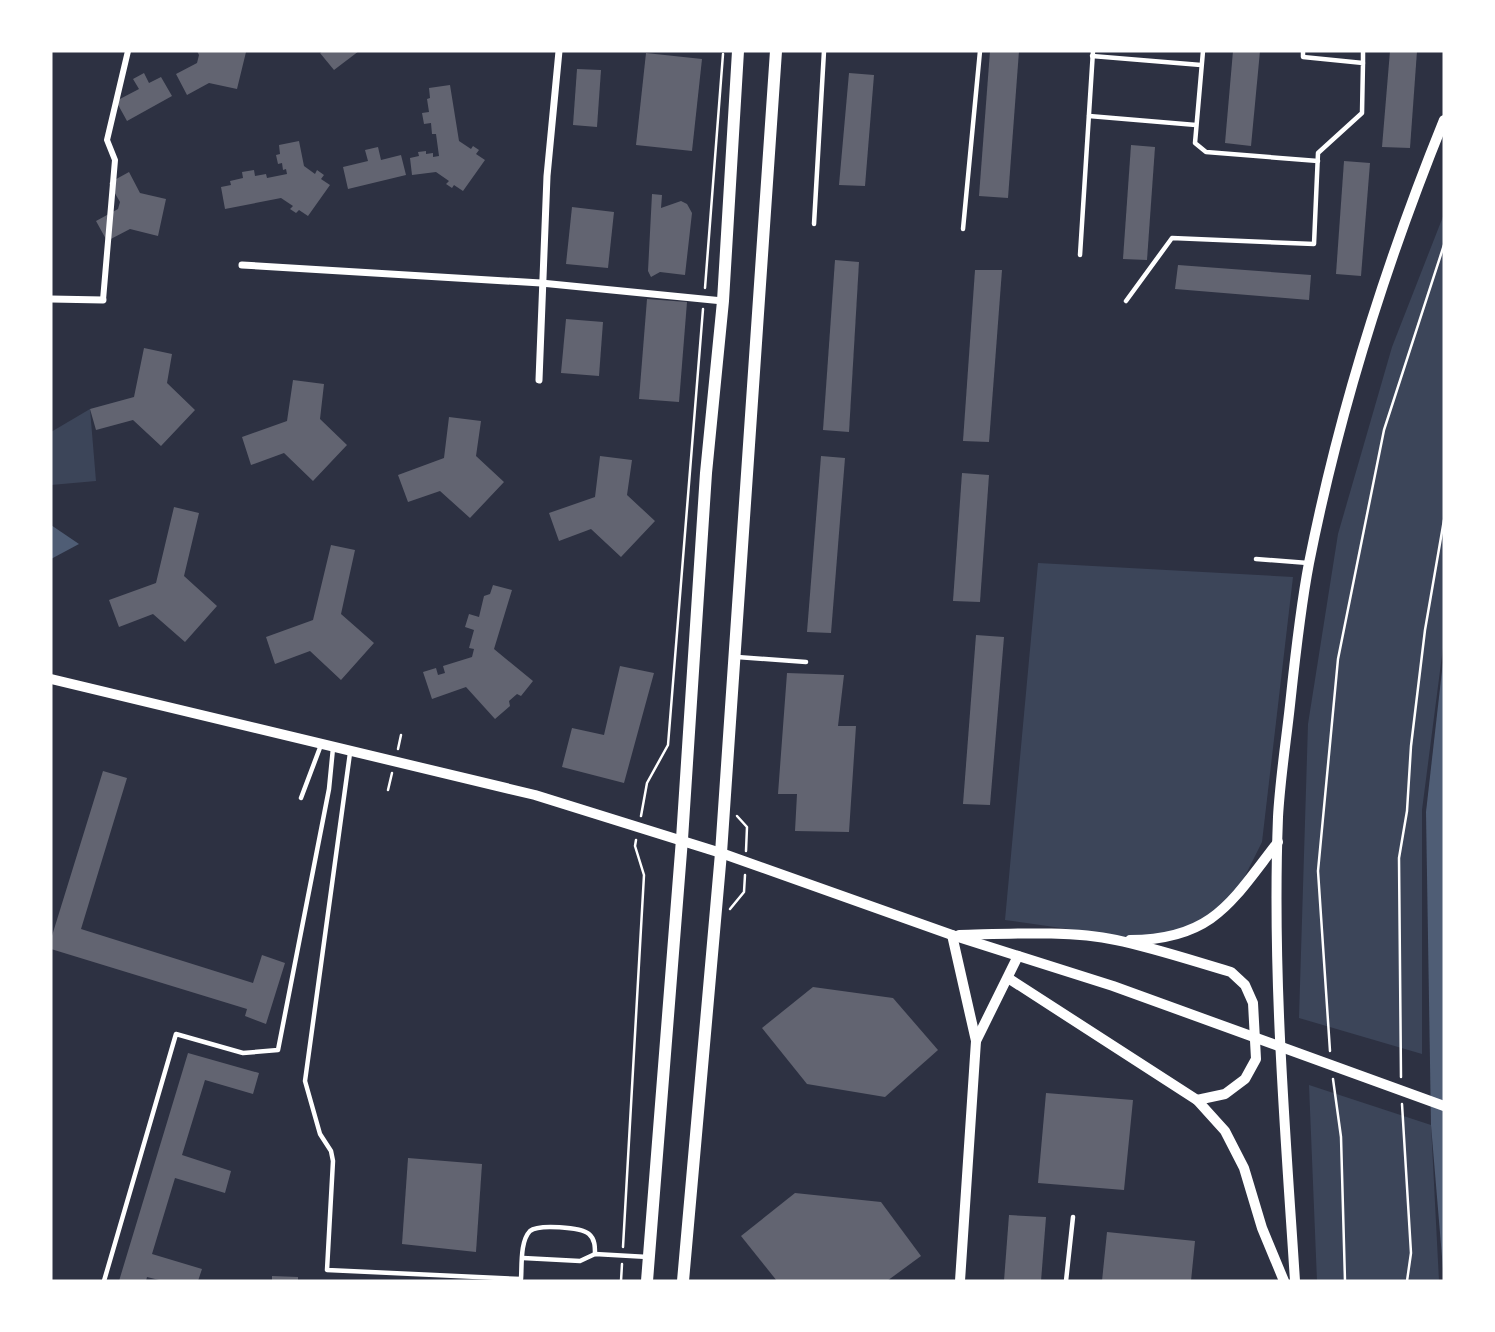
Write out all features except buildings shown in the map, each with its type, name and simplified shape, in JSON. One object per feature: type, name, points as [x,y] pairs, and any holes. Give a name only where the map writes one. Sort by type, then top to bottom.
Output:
[{"type":"main road","points":[[647,1281],[682,839],[706,473],[723,301],[738,51]]},
{"type":"main road","points":[[683,1281],[721,853],[776,51]]},
{"type":"main road","points":[[51,679],[535,795],[721,853]]},
{"type":"street","points":[[51,299],[103,300],[114,160],[107,140],[128,51]]},
{"type":"street","points":[[539,380],[547,176],[559,51]]},
{"type":"street","points":[[1295,1281],[1280,1048],[1276,924],[1278,817],[1301,611],[1338,435],[1370,326],[1427,161],[1444,120]]},
{"type":"street","points":[[242,265],[541,283],[723,301]]},
{"type":"street","points":[[1116,940],[1169,937],[1198,927],[1223,911],[1278,842]]},
{"type":"street","points":[[721,853],[952,935],[1114,986],[1444,1106]]},
{"type":"street","points":[[952,935],[1014,933],[1094,937],[1116,940],[1231,972],[1245,985],[1253,1003],[1256,1059],[1245,1079],[1225,1094],[1197,1100]]},
{"type":"street","points":[[952,935],[975,1041],[960,1281]]},
{"type":"street","points":[[975,1041],[1018,956]]},
{"type":"street","points":[[1008,978],[1197,1100],[1225,1131],[1244,1168],[1262,1228],[1284,1281]]},
{"type":"street","points":[[685,1259],[690,1281]]},
{"type":"lane","points":[[814,224],[824,51]]},
{"type":"lane","points":[[963,229],[980,51]]},
{"type":"lane","points":[[1203,51],[1195,143],[1206,152],[1318,161]]},
{"type":"lane","points":[[1303,51],[1303,57],[1363,64]]},
{"type":"lane","points":[[1126,301],[1172,238],[1314,244],[1319,151],[1362,113],[1363,51]]},
{"type":"lane","points":[[1080,256],[1093,54],[1201,65]]},
{"type":"lane","points":[[1089,116],[1196,125]]},
{"type":"lane","points":[[1256,559],[1309,564]]},
{"type":"lane","points":[[735,656],[806,662]]},
{"type":"lane","points":[[301,799],[321,745]]},
{"type":"lane","points":[[104,1281],[176,1034],[243,1053],[278,1050],[329,789],[333,747]]},
{"type":"lane","points":[[351,751],[305,1081],[320,1134],[331,1151],[333,1161],[327,1270],[521,1280],[526,1239],[531,1230],[540,1227],[581,1229],[594,1241],[595,1254]]},
{"type":"lane","points":[[1066,1281],[1073,1217]]},
{"type":"lane","points":[[523,1258],[580,1261],[595,1254],[649,1257]]},
{"type":"path","points":[[621,1281],[644,875],[635,846],[647,783],[668,745],[723,51]]},
{"type":"path","points":[[1345,1281],[1341,1137],[1331,1066],[1318,871],[1338,659],[1384,430],[1444,245]]},
{"type":"path","points":[[1401,1082],[1399,858],[1425,630],[1444,520]]},
{"type":"path","points":[[1401,1095],[1410,1253],[1407,1281]]},
{"type":"shaded area","points":[[1444,214],[1444,640],[1422,810],[1422,1054],[1299,1018],[1308,724],[1338,534],[1392,347]]},
{"type":"shaded area","points":[[90,409],[96,481],[51,485],[51,432]]},
{"type":"shaded area","points":[[51,525],[79,544],[51,559]]},
{"type":"shaded area","points":[[1038,563],[1293,577],[1262,842],[1243,880],[1212,918],[1152,941],[1005,920]]},
{"type":"shaded area","points":[[1444,653],[1444,1281],[1431,1125],[1426,812]]},
{"type":"shaded area","points":[[1309,1085],[1431,1125],[1439,1281],[1317,1281]]}]
